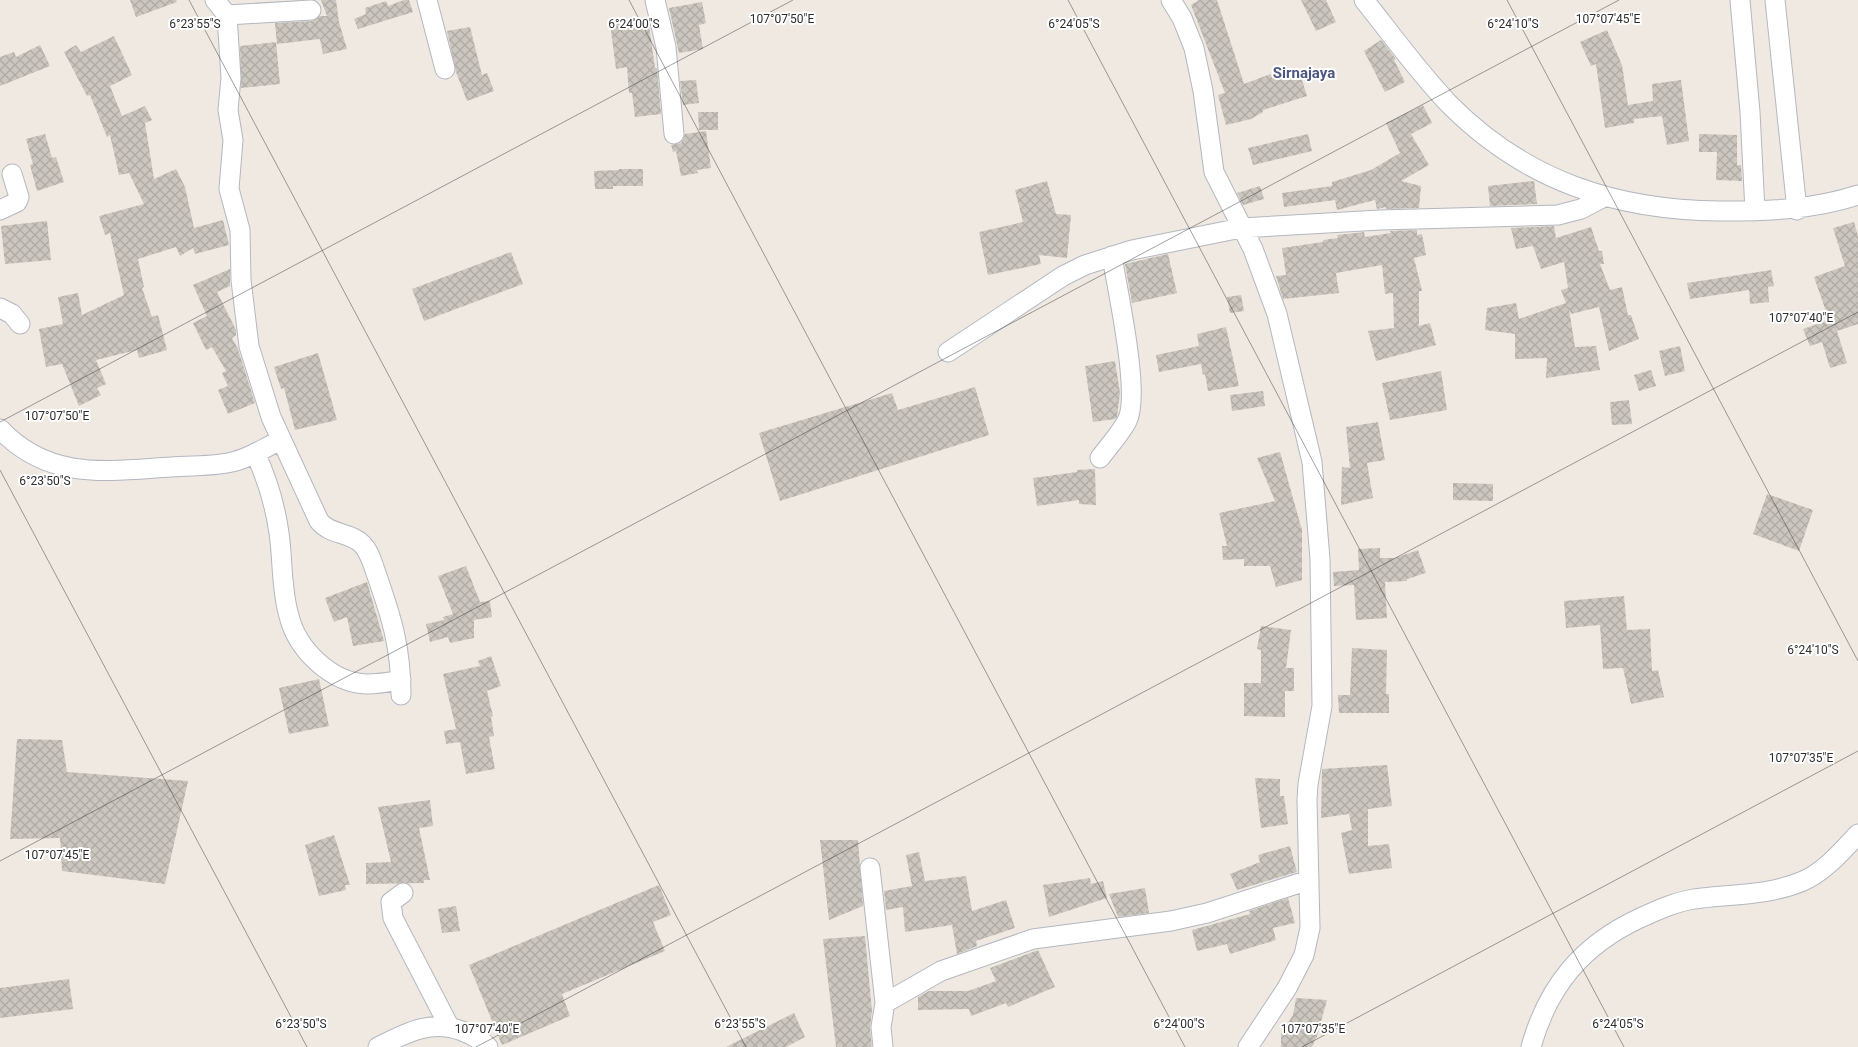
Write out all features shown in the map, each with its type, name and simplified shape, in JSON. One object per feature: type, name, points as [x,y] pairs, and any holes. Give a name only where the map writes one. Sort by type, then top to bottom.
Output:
[{"type":"street","points":[[426,0],[445,69]]},
{"type":"street","points":[[655,0],[666,47],[674,134]]},
{"type":"street","points":[[1170,0],[1182,18],[1194,48],[1203,91],[1210,156],[1214,172],[1261,268],[1277,314],[1312,462],[1320,559],[1322,706],[1308,784],[1310,928],[1304,955],[1287,988],[1248,1047]]},
{"type":"street","points":[[1364,0],[1450,104],[1498,147],[1546,176],[1573,188],[1604,197],[1687,211],[1797,210],[1839,202],[1858,195]]},
{"type":"street","points":[[1740,0],[1750,112],[1755,211]]},
{"type":"street","points":[[1774,0],[1797,210]]},
{"type":"street","points":[[255,453],[266,475],[273,502],[282,556],[284,590],[295,635],[306,651],[324,667],[345,678],[365,684],[401,688],[398,641],[369,555],[358,541],[329,530],[318,521],[263,396],[244,319],[240,230],[229,190],[233,140],[228,110],[231,78],[221,7],[311,10]]},
{"type":"street","points":[[0,210],[18,202],[19,197],[12,174]]},
{"type":"street","points":[[948,352],[1063,276],[1084,265],[1112,256],[1241,228],[1380,220],[1558,216],[1581,209],[1604,197]]},
{"type":"street","points":[[1100,458],[1128,420],[1131,398],[1126,346],[1112,256]]},
{"type":"street","points":[[0,308],[12,314],[20,324]]},
{"type":"street","points":[[0,429],[24,450],[52,464],[69,468],[123,472],[228,463],[255,453],[281,440]]},
{"type":"street","points":[[1531,1047],[1540,1017],[1553,993],[1572,966],[1588,950],[1605,938],[1633,922],[1674,904],[1695,899],[1756,894],[1802,881],[1813,876],[1858,834]]},
{"type":"street","points":[[870,868],[885,1003],[881,1027],[883,1047]]},
{"type":"street","points":[[885,1003],[941,971],[1033,939],[1171,921],[1224,908],[1309,880]]},
{"type":"street","points":[[403,893],[391,902],[393,918],[449,1026]]},
{"type":"street","points":[[378,1047],[410,1031],[431,1026],[449,1026],[478,1038],[488,1047]]},
{"type":"building","points":[[130,0],[176,0],[177,2],[136,17]]},
{"type":"building","points":[[321,0],[336,0],[339,22],[347,49],[323,54],[320,39],[277,44],[275,23],[312,21],[320,16],[327,16]]},
{"type":"building","points":[[409,0],[413,12],[358,29],[354,19],[366,14],[365,8],[386,1],[388,6]]},
{"type":"building","points":[[1199,0],[1217,0],[1244,84],[1287,68],[1290,77],[1300,74],[1307,96],[1263,110],[1263,112],[1251,119],[1226,125],[1218,95],[1225,93],[1191,5]]},
{"type":"building","points":[[1301,0],[1326,0],[1336,22],[1316,31]]},
{"type":"building","points":[[702,2],[706,23],[699,25],[703,49],[679,53],[669,8]]},
{"type":"building","points":[[648,18],[655,68],[657,68],[661,114],[635,117],[632,93],[629,93],[627,67],[616,69],[610,23]]},
{"type":"building","points":[[470,27],[482,75],[487,73],[494,91],[467,101],[456,72],[447,31]]},
{"type":"building","points":[[1607,30],[1622,65],[1628,105],[1653,101],[1652,84],[1681,80],[1689,141],[1667,145],[1662,116],[1634,119],[1634,123],[1605,128],[1596,64],[1591,66],[1580,42]]},
{"type":"building","points":[[114,36],[132,75],[110,86],[122,116],[145,106],[152,120],[145,123],[154,179],[176,169],[185,187],[194,228],[223,220],[229,245],[195,254],[193,248],[180,256],[176,247],[138,259],[144,287],[142,288],[152,317],[158,315],[167,350],[139,358],[137,350],[96,360],[106,384],[97,388],[101,395],[79,406],[62,364],[46,367],[39,329],[63,324],[58,297],[78,293],[82,315],[124,295],[110,233],[105,235],[99,216],[144,204],[129,173],[119,175],[110,135],[107,137],[90,95],[87,96],[64,52],[76,45],[81,52]]},
{"type":"building","points":[[1381,40],[1396,59],[1394,60],[1405,82],[1385,92],[1364,51]]},
{"type":"building","points":[[276,42],[280,84],[241,88],[240,46]]},
{"type":"building","points":[[40,45],[50,66],[0,86],[0,57],[14,52],[16,57]]},
{"type":"building","points":[[696,80],[699,103],[683,105],[680,81]]},
{"type":"building","points":[[1423,105],[1432,123],[1411,134],[1429,165],[1401,181],[1421,186],[1419,208],[1386,209],[1386,207],[1377,209],[1375,200],[1337,210],[1335,200],[1284,207],[1282,193],[1332,186],[1332,182],[1371,170],[1400,153],[1386,123]]},
{"type":"building","points":[[698,112],[718,112],[718,130],[699,130]]},
{"type":"building","points":[[706,131],[711,168],[697,170],[698,173],[681,176],[676,151],[673,152],[671,145],[681,143],[685,134]]},
{"type":"building","points":[[45,134],[52,158],[56,157],[64,182],[37,191],[30,165],[33,164],[26,139]]},
{"type":"building","points":[[1308,134],[1312,151],[1253,165],[1248,148]]},
{"type":"building","points":[[1699,134],[1737,135],[1737,165],[1741,165],[1742,181],[1716,180],[1717,152],[1699,152]]},
{"type":"building","points":[[643,169],[643,186],[613,186],[613,189],[595,189],[594,171]]},
{"type":"building","points":[[1047,181],[1056,214],[1071,215],[1067,258],[1039,255],[1041,264],[988,275],[979,232],[1023,222],[1015,190]]},
{"type":"building","points":[[1534,181],[1537,204],[1490,206],[1488,186]]},
{"type":"building","points":[[1260,186],[1264,199],[1243,205],[1237,193]]},
{"type":"building","points":[[47,221],[51,260],[5,264],[1,226]]},
{"type":"building","points":[[1854,222],[1858,236],[1858,324],[1837,331],[1847,363],[1830,368],[1822,342],[1810,346],[1803,329],[1829,320],[1814,277],[1845,266],[1833,228]]},
{"type":"building","points":[[1554,226],[1556,238],[1591,227],[1599,251],[1602,251],[1604,264],[1600,264],[1610,290],[1622,287],[1628,315],[1631,315],[1639,339],[1609,351],[1599,307],[1571,314],[1569,309],[1575,347],[1596,346],[1600,370],[1546,378],[1547,358],[1515,359],[1515,334],[1485,330],[1487,308],[1516,303],[1519,319],[1566,303],[1561,290],[1568,288],[1564,262],[1541,269],[1533,246],[1516,249],[1511,228]]},
{"type":"building","points":[[1417,230],[1417,235],[1422,234],[1426,255],[1414,258],[1422,291],[1419,291],[1419,326],[1430,323],[1436,345],[1376,361],[1368,331],[1394,328],[1393,293],[1385,294],[1382,265],[1336,273],[1339,293],[1283,299],[1276,276],[1286,275],[1282,248],[1323,242],[1323,240],[1338,238],[1337,235],[1364,232],[1365,237],[1391,233],[1390,231]]},
{"type":"building","points":[[511,252],[523,284],[424,321],[412,289]]},
{"type":"building","points":[[1168,254],[1177,293],[1132,303],[1125,264]]},
{"type":"building","points":[[230,269],[230,286],[217,292],[236,330],[236,335],[232,338],[238,349],[255,403],[228,414],[218,390],[228,386],[222,373],[226,371],[212,347],[206,350],[193,323],[207,316],[193,285]]},
{"type":"building","points":[[1771,270],[1774,286],[1768,287],[1769,302],[1750,304],[1749,290],[1690,299],[1687,283]]},
{"type":"building","points":[[1241,295],[1244,311],[1230,313],[1227,297]]},
{"type":"building","points":[[1226,327],[1239,386],[1208,391],[1201,364],[1159,372],[1156,355],[1199,346],[1197,334]]},
{"type":"building","points":[[1680,346],[1685,371],[1665,376],[1659,351]]},
{"type":"building","points":[[318,353],[337,420],[295,430],[284,388],[281,389],[274,367]]},
{"type":"building","points":[[1115,361],[1120,393],[1117,417],[1115,419],[1093,422],[1085,366]]},
{"type":"building","points":[[1651,370],[1656,386],[1639,391],[1634,375]]},
{"type":"building","points":[[1441,371],[1447,410],[1390,420],[1382,383]]},
{"type":"building","points":[[975,387],[989,435],[780,501],[759,433],[892,393],[898,410]]},
{"type":"building","points":[[1263,391],[1265,406],[1232,411],[1230,395]]},
{"type":"building","points":[[1629,400],[1632,424],[1612,425],[1610,402]]},
{"type":"building","points":[[1378,422],[1385,460],[1367,463],[1373,498],[1341,505],[1342,467],[1350,468],[1346,427]]},
{"type":"building","points":[[1280,452],[1302,530],[1302,580],[1276,587],[1270,566],[1244,566],[1244,559],[1223,560],[1222,546],[1227,546],[1219,513],[1275,501],[1257,458]]},
{"type":"building","points":[[1095,469],[1096,505],[1079,504],[1079,500],[1037,506],[1033,478],[1077,472],[1077,470]]},
{"type":"building","points":[[1453,483],[1493,484],[1493,501],[1453,500]]},
{"type":"building","points":[[1767,494],[1813,510],[1799,551],[1753,534]]},
{"type":"building","points":[[1380,548],[1380,558],[1395,558],[1418,550],[1426,573],[1407,579],[1407,581],[1385,582],[1387,618],[1356,620],[1354,585],[1334,586],[1333,572],[1359,570],[1358,549]]},
{"type":"building","points":[[466,566],[480,602],[490,601],[492,617],[474,620],[474,638],[450,643],[448,637],[430,642],[426,624],[444,620],[443,617],[453,614],[438,576]]},
{"type":"building","points":[[367,582],[384,641],[353,646],[347,617],[334,622],[325,598]]},
{"type":"building","points":[[1624,596],[1627,630],[1650,629],[1652,671],[1658,670],[1664,697],[1631,704],[1623,668],[1603,669],[1600,625],[1566,628],[1564,601]]},
{"type":"building","points":[[1261,626],[1291,630],[1286,668],[1294,668],[1294,691],[1285,691],[1285,717],[1244,716],[1244,683],[1261,683],[1261,650],[1257,649]]},
{"type":"building","points":[[1352,648],[1387,650],[1386,694],[1389,694],[1389,713],[1339,713],[1338,695],[1350,695]]},
{"type":"building","points":[[491,656],[501,686],[487,691],[493,716],[491,717],[494,736],[489,737],[495,769],[466,774],[460,742],[446,744],[444,731],[456,729],[443,674],[480,666],[478,661]]},
{"type":"building","points":[[319,679],[329,726],[289,734],[279,688]]},
{"type":"building","points":[[17,739],[62,740],[67,772],[188,781],[165,884],[62,871],[60,838],[10,839]]},
{"type":"building","points":[[1387,765],[1392,806],[1368,809],[1368,846],[1389,844],[1392,868],[1349,874],[1341,833],[1352,830],[1349,814],[1321,818],[1322,769]]},
{"type":"building","points":[[1255,778],[1280,779],[1280,796],[1284,796],[1288,824],[1261,828]]},
{"type":"building","points":[[430,800],[433,826],[419,828],[430,880],[424,880],[424,883],[366,884],[366,863],[391,862],[378,807]]},
{"type":"building","points":[[334,835],[350,885],[345,885],[346,890],[319,896],[305,845]]},
{"type":"building","points":[[820,840],[858,840],[863,906],[829,920]]},
{"type":"building","points":[[1290,846],[1297,872],[1237,890],[1230,874],[1260,862],[1258,855]]},
{"type":"building","points":[[919,852],[925,881],[966,876],[972,911],[1006,900],[1015,928],[976,941],[977,946],[957,954],[952,925],[905,932],[903,907],[886,910],[884,891],[912,886],[906,855]]},
{"type":"building","points":[[1090,878],[1091,884],[1103,881],[1107,898],[1049,917],[1043,885]]},
{"type":"building","points":[[659,885],[671,915],[653,922],[665,951],[562,994],[570,1016],[502,1045],[469,965]]},
{"type":"building","points":[[1145,888],[1149,913],[1118,917],[1109,894]]},
{"type":"building","points":[[1288,898],[1295,923],[1273,928],[1276,940],[1230,954],[1227,944],[1197,951],[1192,930],[1250,914],[1249,911]]},
{"type":"building","points":[[456,906],[460,931],[442,933],[438,909]]},
{"type":"building","points":[[865,936],[872,1011],[870,1028],[872,1047],[836,1047],[823,939]]},
{"type":"building","points":[[1038,950],[1055,987],[1008,1007],[1006,1003],[971,1016],[969,1009],[918,1010],[918,997],[929,991],[968,991],[996,981],[990,968]]},
{"type":"building","points":[[69,979],[73,1009],[0,1018],[0,988]]},
{"type":"building","points":[[1296,998],[1327,1000],[1312,1047],[1281,1047],[1281,1034],[1293,1015]]},
{"type":"building","points":[[794,1013],[805,1037],[786,1047],[726,1047]]},
{"type":"district","name":"Sirnajaya","points":[[1304,73]]}]
